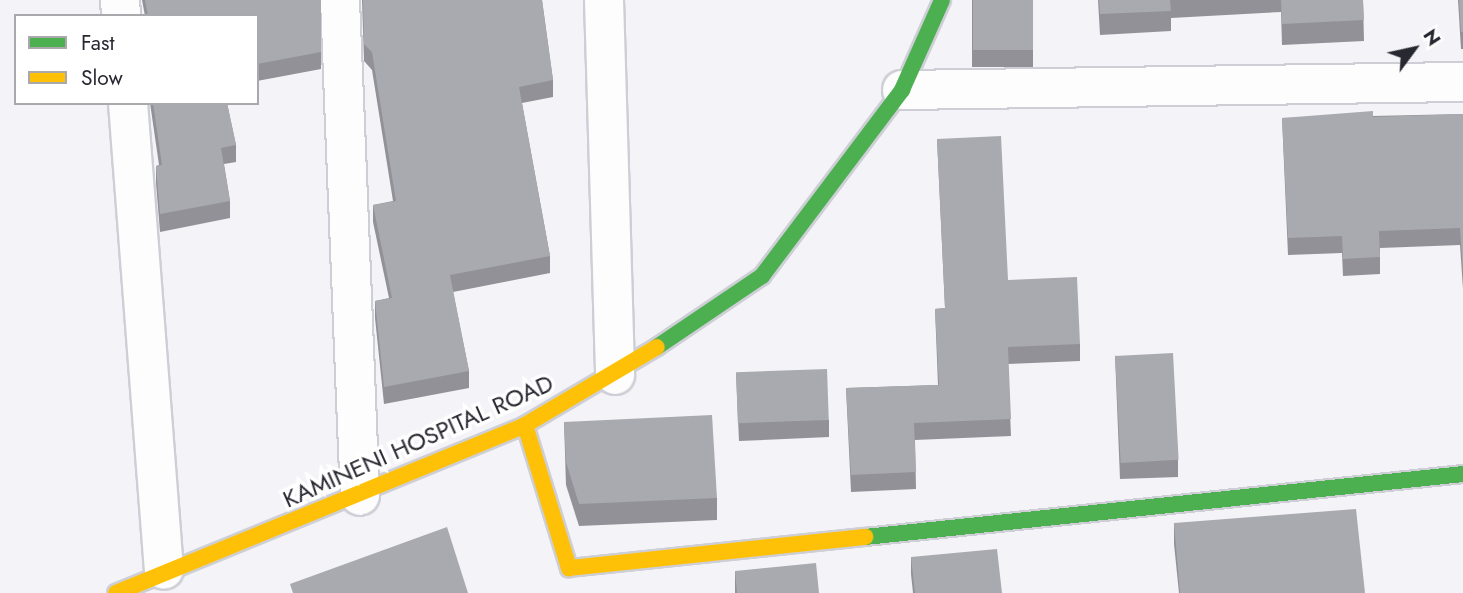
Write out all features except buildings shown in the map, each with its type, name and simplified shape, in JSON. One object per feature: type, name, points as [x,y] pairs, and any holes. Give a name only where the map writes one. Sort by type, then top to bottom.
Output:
[{"type":"street","points":[[340,0],[360,495]]},
{"type":"street","points":[[604,0],[615,375]]},
{"type":"street","name":"KAMINENI HOSPITAL ROAD","points":[[116,593],[164,570],[360,495],[524,425],[615,375],[762,276],[902,90],[942,0]]},
{"type":"street","points":[[902,90],[1463,82]]},
{"type":"street","points":[[128,105],[164,570]]},
{"type":"street","points":[[524,425],[569,568],[1463,474]]},
{"type":"traffic: fast","points":[[657,347],[762,276],[902,90],[942,0]]},
{"type":"traffic: fast","points":[[865,537],[1463,474]]},
{"type":"traffic: slow","points":[[116,593],[525,425],[657,347]]},
{"type":"traffic: slow","points":[[525,425],[569,568],[865,537]]}]
